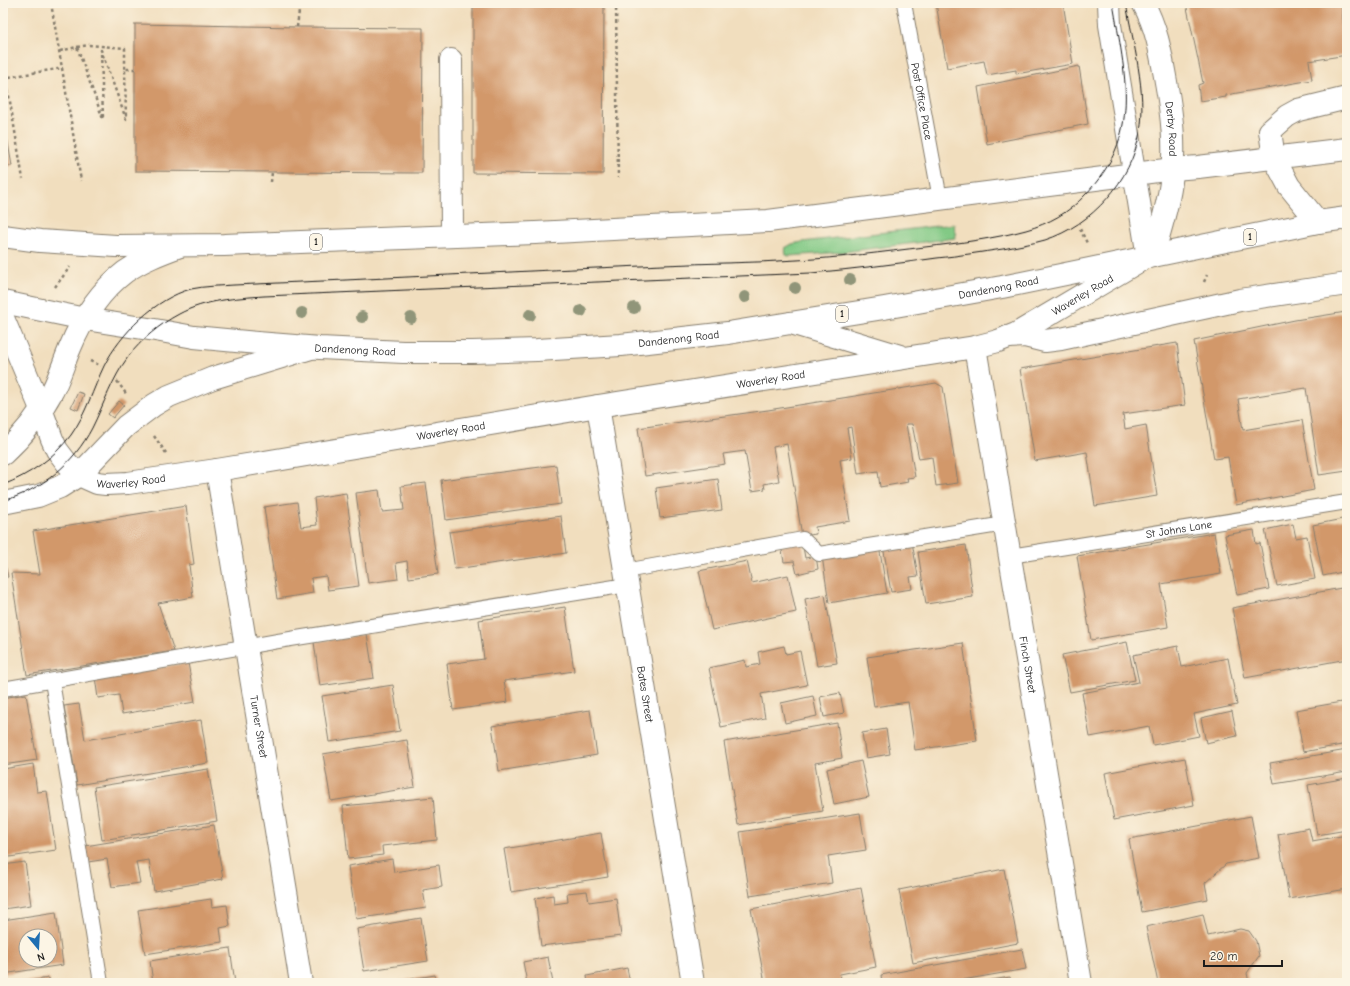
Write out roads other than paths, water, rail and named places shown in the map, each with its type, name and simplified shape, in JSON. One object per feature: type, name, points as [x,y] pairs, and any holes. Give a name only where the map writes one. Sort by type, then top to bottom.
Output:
[{"type":"main road","points":[[1109,3],[1110,25],[1148,257]]},
{"type":"main road","name":"Derby Road","points":[[1144,3],[1161,50],[1172,119],[1174,149],[1168,198],[1148,257]]},
{"type":"main road","points":[[451,60],[452,236]]},
{"type":"main road","points":[[1318,222],[1295,195],[1282,176],[1274,158],[1270,131],[1287,116],[1305,108],[1347,98]]},
{"type":"main road","name":"1","points":[[3,236],[40,241],[116,246],[180,246],[275,244],[535,233],[768,221],[1172,169],[1347,149]]},
{"type":"main road","name":"Dandenong Road","points":[[3,302],[85,319],[194,337],[311,348],[418,352],[537,350],[621,345],[728,333],[1002,288],[1318,222],[1347,218]]},
{"type":"main road","points":[[3,454],[22,435],[53,390],[70,348],[85,319],[99,298],[124,273],[150,258],[180,246]]},
{"type":"main road","name":"Waverley Road","points":[[79,475],[97,482],[113,484],[128,483],[217,470],[598,406],[975,347],[1022,331],[1148,257]]},
{"type":"main road","points":[[1008,337],[1026,336],[1045,341],[1061,339],[1240,300],[1347,284]]},
{"type":"main road","points":[[3,318],[57,450],[79,475]]},
{"type":"main road","name":"Waverley Road","points":[[791,323],[905,358]]},
{"type":"main road","name":"Finch Street","points":[[975,347],[1081,983]]},
{"type":"main road","points":[[3,503],[38,496],[60,487],[79,475],[126,426],[154,405],[169,396],[213,378],[311,348]]},
{"type":"main road","name":"Bates Street","points":[[598,406],[693,983]]},
{"type":"main road","name":"Turner Street","points":[[217,470],[301,983]]},
{"type":"lane","name":"Post Office Place","points":[[904,3],[940,199]]},
{"type":"lane","name":"St Johns Lane","points":[[1010,556],[1347,502]]},
{"type":"lane","points":[[3,689],[246,647],[626,578],[803,539],[819,554],[1005,524]]},
{"type":"lane","points":[[52,681],[101,983]]},
{"type":"tram line","points":[[3,485],[13,481],[40,465],[57,451],[71,435],[81,419],[104,366],[119,342],[129,330],[140,319],[165,300],[191,289],[234,285],[813,259],[861,255],[950,244],[1001,236],[1026,230],[1042,224],[1058,217],[1073,207],[1103,173],[1116,150],[1123,127],[1125,80],[1113,3]]},
{"type":"tram line","points":[[3,501],[31,490],[44,482],[55,474],[76,453],[92,428],[122,365],[145,339],[179,314],[189,309],[210,303],[231,299],[264,296],[811,273],[1003,249],[1045,240],[1062,233],[1078,224],[1107,199],[1128,167],[1135,150],[1140,132],[1142,101],[1138,68],[1126,3]]}]
